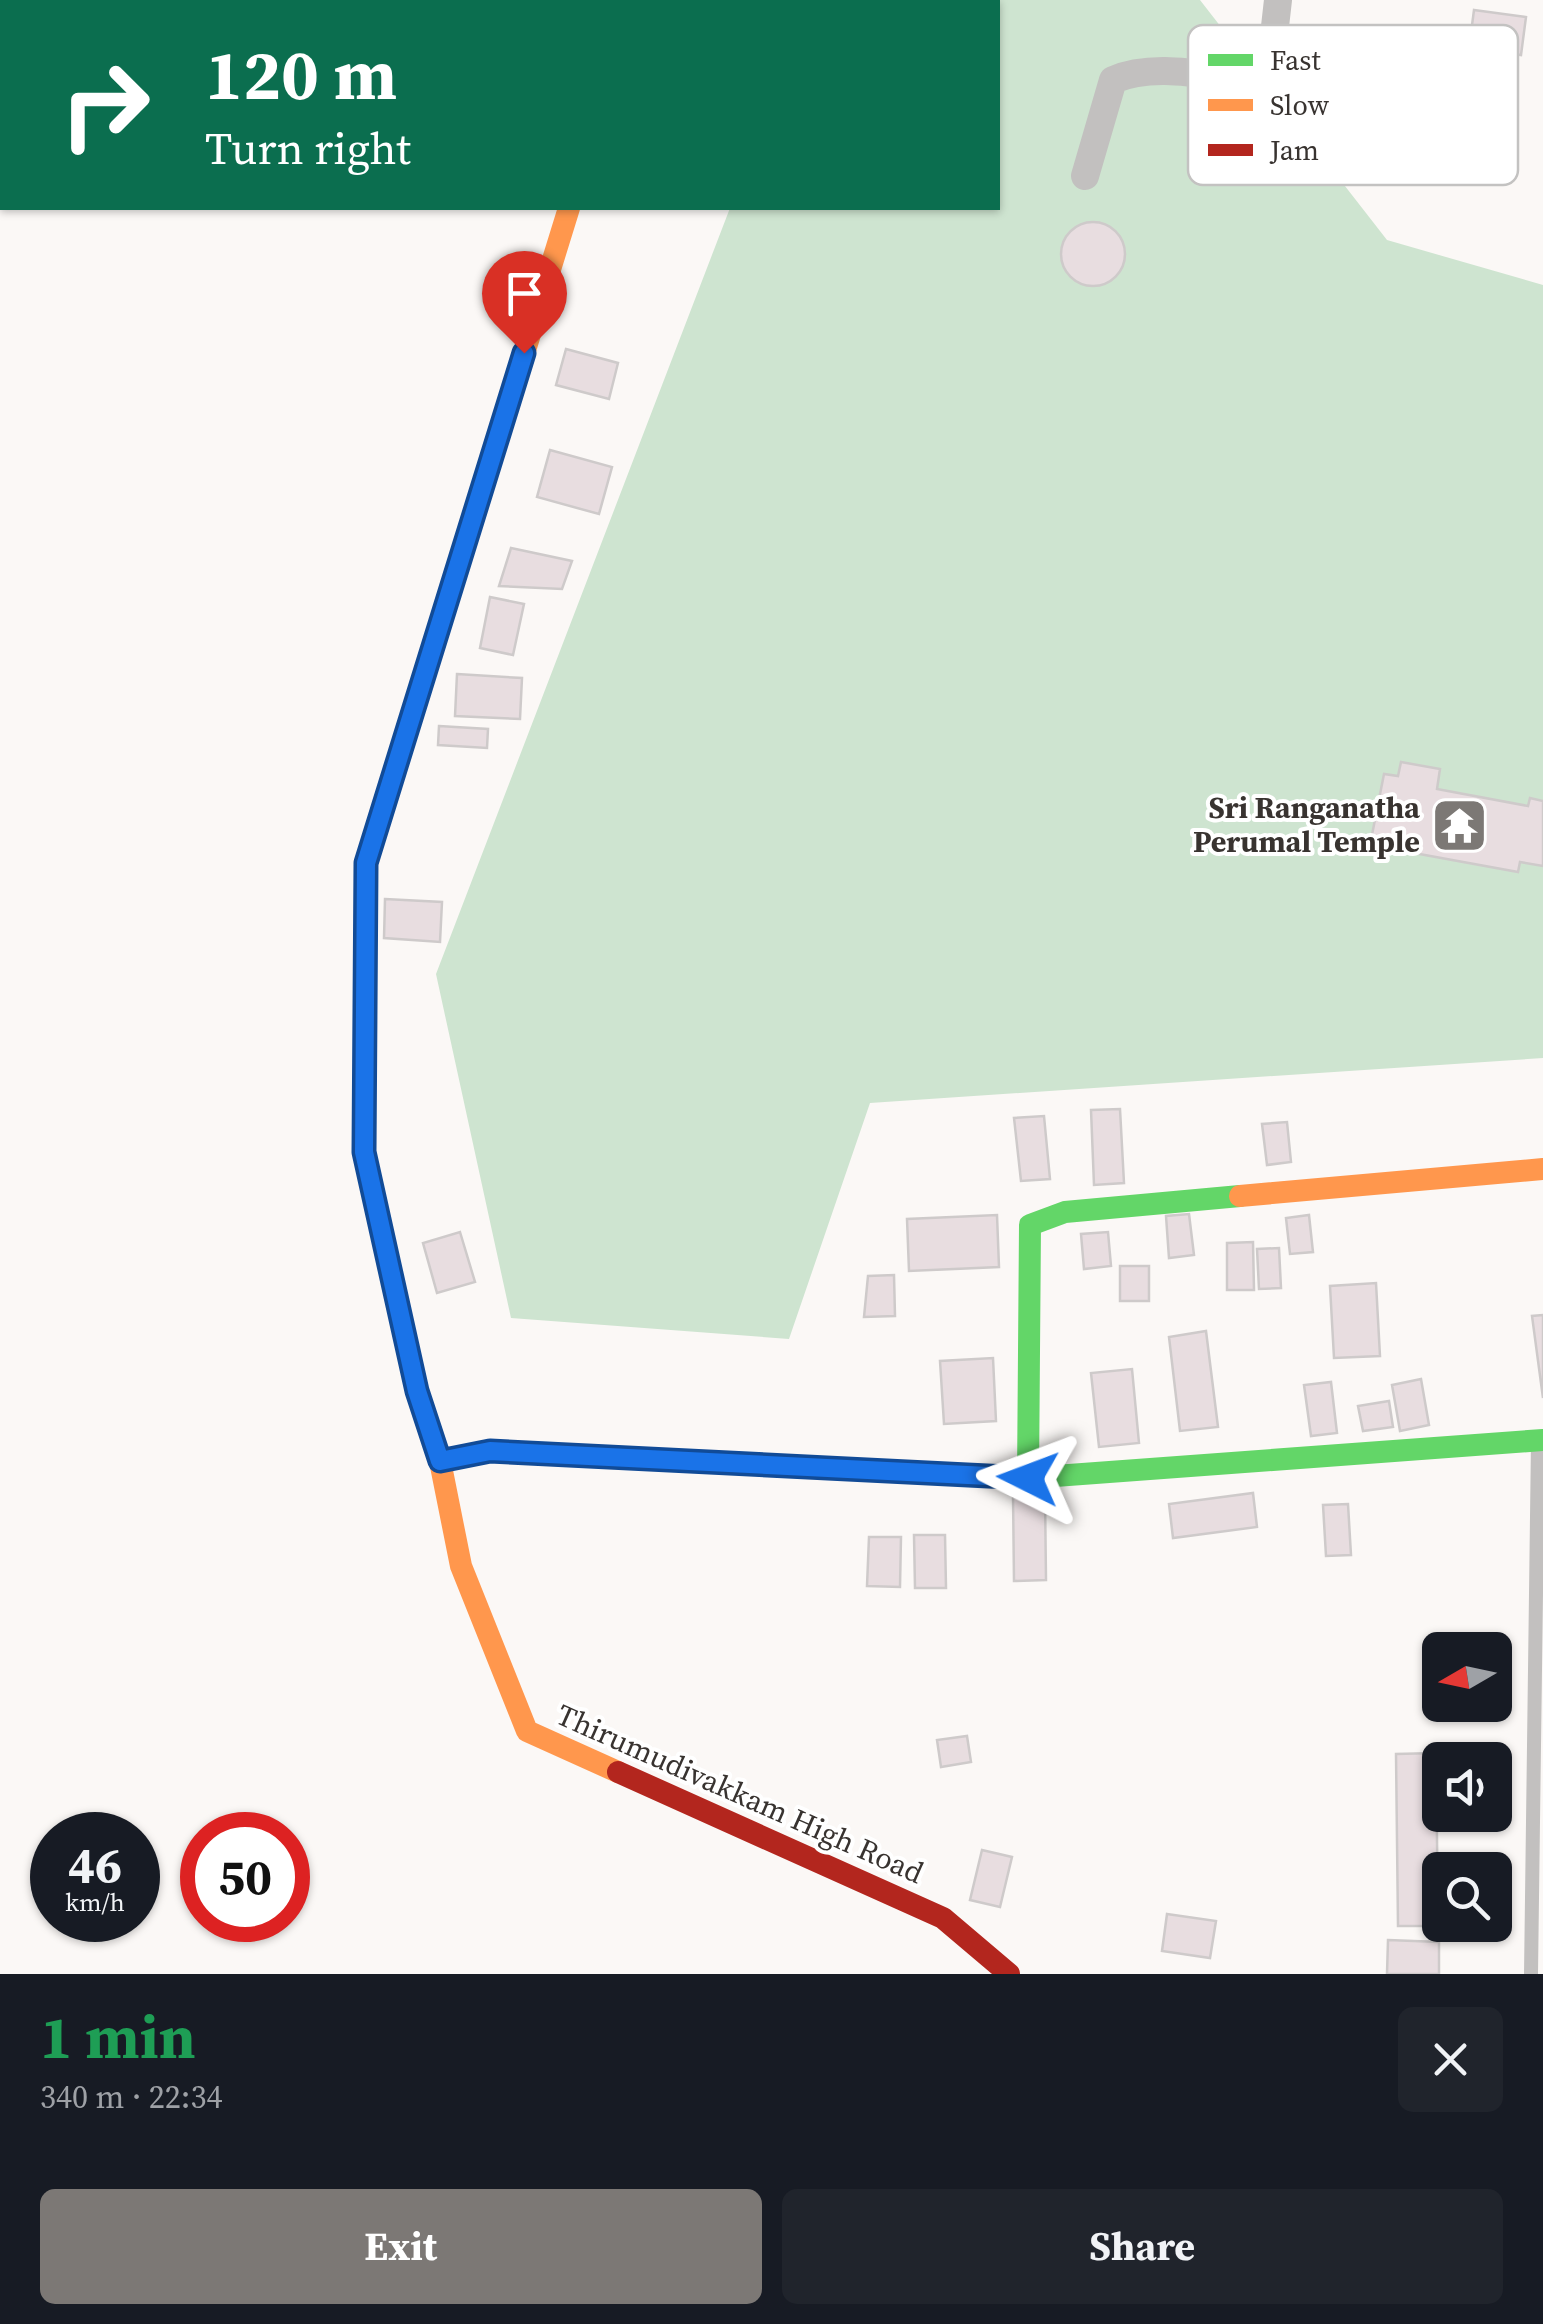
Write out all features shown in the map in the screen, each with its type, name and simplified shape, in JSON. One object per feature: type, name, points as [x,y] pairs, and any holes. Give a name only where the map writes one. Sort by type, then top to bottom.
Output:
[{"type":"street","points":[[1275,25],[1278,0]]},
{"type":"street","points":[[1085,176],[1113,80],[1129,73],[1154,71],[1188,74]]},
{"type":"street","name":"Thirumudivakkam High Road","points":[[568,210],[366,863],[364,1152],[417,1391],[440,1461],[461,1566],[527,1730],[943,1918],[1008,1974]]},
{"type":"street","points":[[1028,1478],[1030,1224],[1065,1212],[1543,1169]]},
{"type":"street","points":[[440,1461],[490,1451],[1028,1478],[1540,1440]]},
{"type":"lane","points":[[1531,1974],[1540,1440]]},
{"type":"green space","points":[[1000,0],[1200,0],[1219,25],[1188,25],[1188,185],[1344,185],[1387,240],[1543,285],[1543,1058],[870,1103],[789,1339],[511,1318],[436,974],[729,210],[1000,210]]},
{"type":"building","points":[[1474,10],[1526,17],[1521,55],[1518,25],[1472,25]]},
{"type":"building","points":[[1093,222],[1116,231],[1125,254],[1116,277],[1093,286],[1070,277],[1061,254],[1070,231]]},
{"type":"building","points":[[566,349],[618,363],[609,399],[556,385]]},
{"type":"building","points":[[550,450],[612,467],[599,514],[537,497]]},
{"type":"building","points":[[511,548],[572,561],[562,589],[499,586]]},
{"type":"building","points":[[490,597],[524,604],[513,655],[480,648]]},
{"type":"building","points":[[457,674],[522,678],[520,719],[455,716]]},
{"type":"building","points":[[439,726],[488,729],[487,748],[438,745]]},
{"type":"building","name":"Sri Ranganatha Perumal Temple","points":[[1401,762],[1440,769],[1437,789],[1528,806],[1530,798],[1543,801],[1543,866],[1520,862],[1518,872],[1370,845],[1384,774],[1398,776]]},
{"type":"building","points":[[385,899],[442,902],[440,942],[384,938]]},
{"type":"building","points":[[1120,1109],[1124,1183],[1094,1185],[1091,1110]]},
{"type":"building","points":[[1044,1116],[1050,1179],[1021,1181],[1014,1118]]},
{"type":"building","points":[[1287,1122],[1291,1162],[1267,1165],[1262,1124]]},
{"type":"building","points":[[1189,1214],[1194,1255],[1169,1258],[1166,1216]]},
{"type":"building","points":[[997,1215],[999,1267],[909,1271],[907,1219]]},
{"type":"building","points":[[1309,1215],[1313,1252],[1290,1254],[1286,1218]]},
{"type":"building","points":[[460,1232],[475,1282],[437,1293],[423,1243]]},
{"type":"building","points":[[1108,1232],[1111,1266],[1084,1269],[1081,1234]]},
{"type":"building","points":[[1253,1242],[1254,1290],[1227,1290],[1227,1243]]},
{"type":"building","points":[[1279,1248],[1281,1288],[1259,1289],[1257,1249]]},
{"type":"building","points":[[1120,1266],[1149,1266],[1149,1301],[1120,1301]]},
{"type":"building","points":[[894,1275],[895,1316],[864,1317],[868,1276]]},
{"type":"building","points":[[1376,1283],[1380,1356],[1334,1358],[1330,1286]]},
{"type":"building","points":[[1543,1315],[1543,1398],[1532,1316]]},
{"type":"building","points":[[1206,1331],[1218,1427],[1180,1431],[1169,1337]]},
{"type":"building","points":[[993,1358],[996,1421],[944,1424],[940,1361]]},
{"type":"building","points":[[1132,1369],[1139,1443],[1099,1447],[1091,1373]]},
{"type":"building","points":[[1421,1379],[1429,1425],[1400,1431],[1392,1385]]},
{"type":"building","points":[[1331,1382],[1337,1433],[1311,1436],[1304,1385]]},
{"type":"building","points":[[1389,1401],[1393,1427],[1363,1431],[1358,1406]]},
{"type":"building","points":[[1253,1493],[1257,1527],[1173,1538],[1169,1504]]},
{"type":"building","points":[[1013,1495],[1045,1495],[1046,1580],[1014,1581]]},
{"type":"building","points":[[1348,1504],[1351,1555],[1326,1556],[1323,1505]]},
{"type":"building","points":[[914,1535],[945,1535],[946,1588],[915,1588]]},
{"type":"building","points":[[869,1537],[901,1537],[900,1587],[867,1586]]},
{"type":"building","points":[[967,1736],[971,1762],[941,1767],[937,1740]]},
{"type":"building","points":[[1422,1753],[1422,1832],[1437,1832],[1437,1852],[1422,1852],[1422,1926],[1398,1926],[1396,1754]]},
{"type":"building","points":[[982,1850],[1012,1857],[1000,1907],[970,1900]]},
{"type":"building","points":[[1167,1914],[1216,1921],[1210,1958],[1162,1951]]},
{"type":"building","points":[[1388,1940],[1439,1942],[1439,1974],[1387,1974]]},
{"type":"traffic: fast","points":[[437,635],[366,863],[364,1153],[417,1391],[440,1461]]},
{"type":"traffic: fast","points":[[1028,1478],[1030,1225],[1065,1212],[1240,1196]]},
{"type":"traffic: fast","points":[[917,1472],[1028,1478],[1543,1440]]},
{"type":"traffic: slow","points":[[437,635],[568,210]]},
{"type":"traffic: slow","points":[[1240,1196],[1543,1169]]},
{"type":"traffic: slow","points":[[618,1772],[527,1731],[461,1566],[440,1461],[490,1451],[917,1472]]},
{"type":"traffic: jam","points":[[618,1772],[943,1918],[1009,1974]]},
{"type":"place","name":"Sri Ranganatha Perumal Temple","points":[[1459,825]]},
{"type":"route","points":[[524,353],[366,863],[364,1152],[417,1391],[440,1461],[490,1451],[1028,1478]]}]
